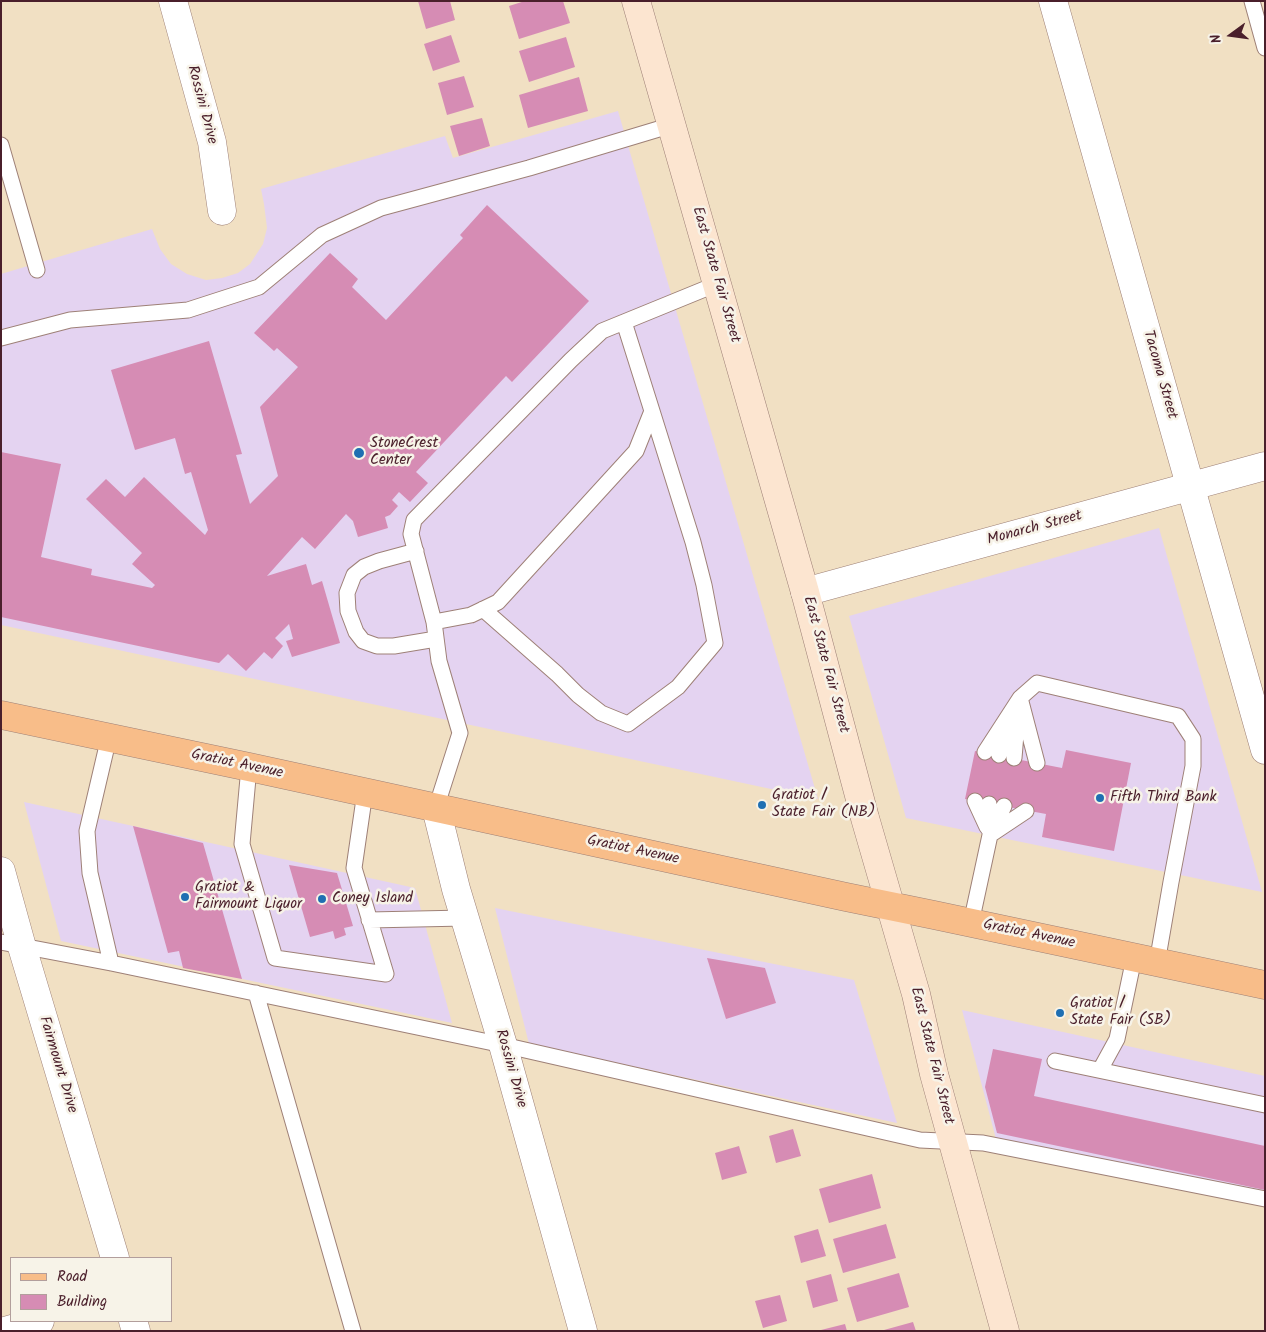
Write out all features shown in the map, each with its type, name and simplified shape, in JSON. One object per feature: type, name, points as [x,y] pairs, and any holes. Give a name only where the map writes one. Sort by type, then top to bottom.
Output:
[{"type":"main road","name":"Gratiot Avenue","points":[[1,715],[1265,985]]},
{"type":"street","name":"Rossini Drive","points":[[173,1],[212,142],[222,211]]},
{"type":"street","name":"East State Fair Street","points":[[636,1],[805,592],[865,818],[916,994],[934,1074],[1005,1331]]},
{"type":"street","name":"Tacoma Street","points":[[1053,1],[1265,750]]},
{"type":"street","name":"Monarch Street","points":[[805,592],[1265,466]]},
{"type":"street","name":"Rossini Drive","points":[[436,808],[456,889],[503,1044],[583,1331]]},
{"type":"street","name":"Fairmount Drive","points":[[1,871],[12,944],[115,1257]]},
{"type":"street","points":[[5,1331],[36,1322]]},
{"type":"lane","points":[[1252,1],[1265,48]]},
{"type":"lane","points":[[1,338],[70,320],[188,310],[259,287],[322,236],[381,208],[529,168],[672,125]]},
{"type":"lane","points":[[1,145],[37,270]]},
{"type":"lane","points":[[436,808],[460,733],[439,661],[434,622],[411,534],[414,520],[571,360],[602,331],[717,284]]},
{"type":"lane","points":[[483,609],[578,695],[601,712],[628,724],[678,687],[715,643],[704,585],[693,542],[624,322]]},
{"type":"lane","points":[[434,622],[471,614],[498,602],[636,451],[652,412]]},
{"type":"lane","points":[[416,551],[364,567],[354,576],[347,592],[348,611],[356,632],[363,641],[377,646],[394,646],[436,639]]},
{"type":"lane","points":[[1012,758],[1020,698],[1037,684],[1178,716],[1193,739],[1193,766],[1145,960],[1117,1039],[1100,1070]]},
{"type":"lane","points":[[1012,758],[1020,698]]},
{"type":"lane","points":[[1012,758],[1020,698]]},
{"type":"lane","points":[[109,737],[86,831],[90,873],[111,963]]},
{"type":"lane","points":[[248,767],[242,844],[275,958],[386,974],[354,868],[365,792]]},
{"type":"lane","points":[[971,923],[990,836],[1002,806]]},
{"type":"lane","points":[[990,836],[1002,806]]},
{"type":"lane","points":[[990,836],[1002,806]]},
{"type":"lane","points":[[370,920],[465,918]]},
{"type":"lane","points":[[12,944],[503,1044],[920,1140],[996,1145],[1265,1199]]},
{"type":"lane","points":[[256,993],[353,1331]]},
{"type":"lane","points":[[1055,1061],[1265,1105]]},
{"type":"shaded area","name":"StoneCrest Center","points":[[618,111],[818,799],[1,625],[1,274],[152,229],[160,249],[171,264],[187,274],[206,280],[222,278],[238,273],[250,264],[263,244],[267,228],[261,189],[445,136],[453,158]]},
{"type":"shaded area","points":[[1159,528],[1262,892],[906,818],[849,616]]},
{"type":"shaded area","points":[[24,802],[415,888],[452,1023],[61,941]]},
{"type":"shaded area","points":[[495,908],[854,980],[897,1123],[529,1044]]},
{"type":"shaded area","points":[[962,1010],[1265,1076],[1265,1193],[996,1139]]},
{"type":"building","points":[[418,1],[450,1],[455,20],[426,29]]},
{"type":"building","points":[[525,1],[563,1],[570,23],[519,39],[509,6]]},
{"type":"building","points":[[451,35],[460,62],[433,71],[424,44]]},
{"type":"building","points":[[566,37],[575,67],[529,82],[519,51]]},
{"type":"building","points":[[464,76],[474,107],[447,115],[438,83]]},
{"type":"building","points":[[579,77],[588,111],[528,128],[519,95]]},
{"type":"building","points":[[482,118],[490,146],[459,156],[450,126]]},
{"type":"building","points":[[487,205],[589,301],[512,382],[506,376],[416,472],[428,483],[410,502],[399,492],[392,500],[398,506],[390,515],[385,517],[388,528],[358,537],[353,521],[346,514],[315,549],[302,537],[267,576],[306,564],[312,585],[322,581],[340,643],[292,657],[286,641],[293,639],[289,624],[275,638],[283,646],[272,659],[264,652],[246,671],[228,654],[219,663],[1,617],[1,452],[61,464],[41,557],[92,569],[91,575],[152,588],[155,585],[132,564],[142,553],[86,499],[106,479],[125,497],[144,477],[205,535],[208,530],[191,472],[185,474],[175,438],[135,450],[111,370],[209,341],[242,454],[236,455],[250,504],[278,476],[260,407],[298,367],[277,348],[274,351],[254,333],[330,253],[358,279],[352,287],[386,320],[463,238],[460,235]]},
{"type":"building","points":[[1066,750],[1131,763],[1114,851],[1042,837],[1046,814],[965,799],[975,751],[1062,768]]},
{"type":"building","name":"Gratiot & Fairmount Liquor","points":[[133,826],[203,843],[242,979],[183,968],[179,951],[168,953]]},
{"type":"building","name":"Coney Island","points":[[289,865],[337,873],[353,926],[344,928],[346,935],[335,939],[333,931],[310,937]]},
{"type":"building","points":[[707,958],[765,968],[776,1003],[726,1019]]},
{"type":"building","points":[[993,1049],[1042,1059],[1034,1096],[1265,1146],[1265,1190],[997,1133],[985,1087]]},
{"type":"building","points":[[793,1129],[801,1156],[776,1163],[769,1136]]},
{"type":"building","points":[[739,1146],[747,1173],[722,1180],[715,1153]]},
{"type":"building","points":[[872,1174],[881,1208],[829,1223],[819,1189]]},
{"type":"building","points":[[886,1224],[896,1258],[843,1273],[833,1239]]},
{"type":"building","points":[[818,1229],[826,1256],[801,1263],[794,1236]]},
{"type":"building","points":[[899,1273],[909,1307],[857,1322],[847,1288]]},
{"type":"building","points":[[831,1274],[838,1301],[813,1308],[806,1281]]},
{"type":"building","points":[[780,1295],[787,1321],[763,1328],[755,1301]]},
{"type":"building","points":[[913,1322],[916,1331],[884,1331],[884,1330]]},
{"type":"building","points":[[845,1324],[847,1331],[821,1331],[821,1330]]},
{"type":"place","name":"StoneCrest Center","points":[[359,453]]},
{"type":"place","name":"Fifth Third Bank","points":[[1100,798]]},
{"type":"place","name":"Gratiot / State Fair (NB)","points":[[762,805]]},
{"type":"place","name":"Gratiot & Fairmount Liquor","points":[[185,897]]},
{"type":"place","name":"Coney Island","points":[[322,899]]},
{"type":"place","name":"Gratiot / State Fair (SB)","points":[[1060,1013]]}]
